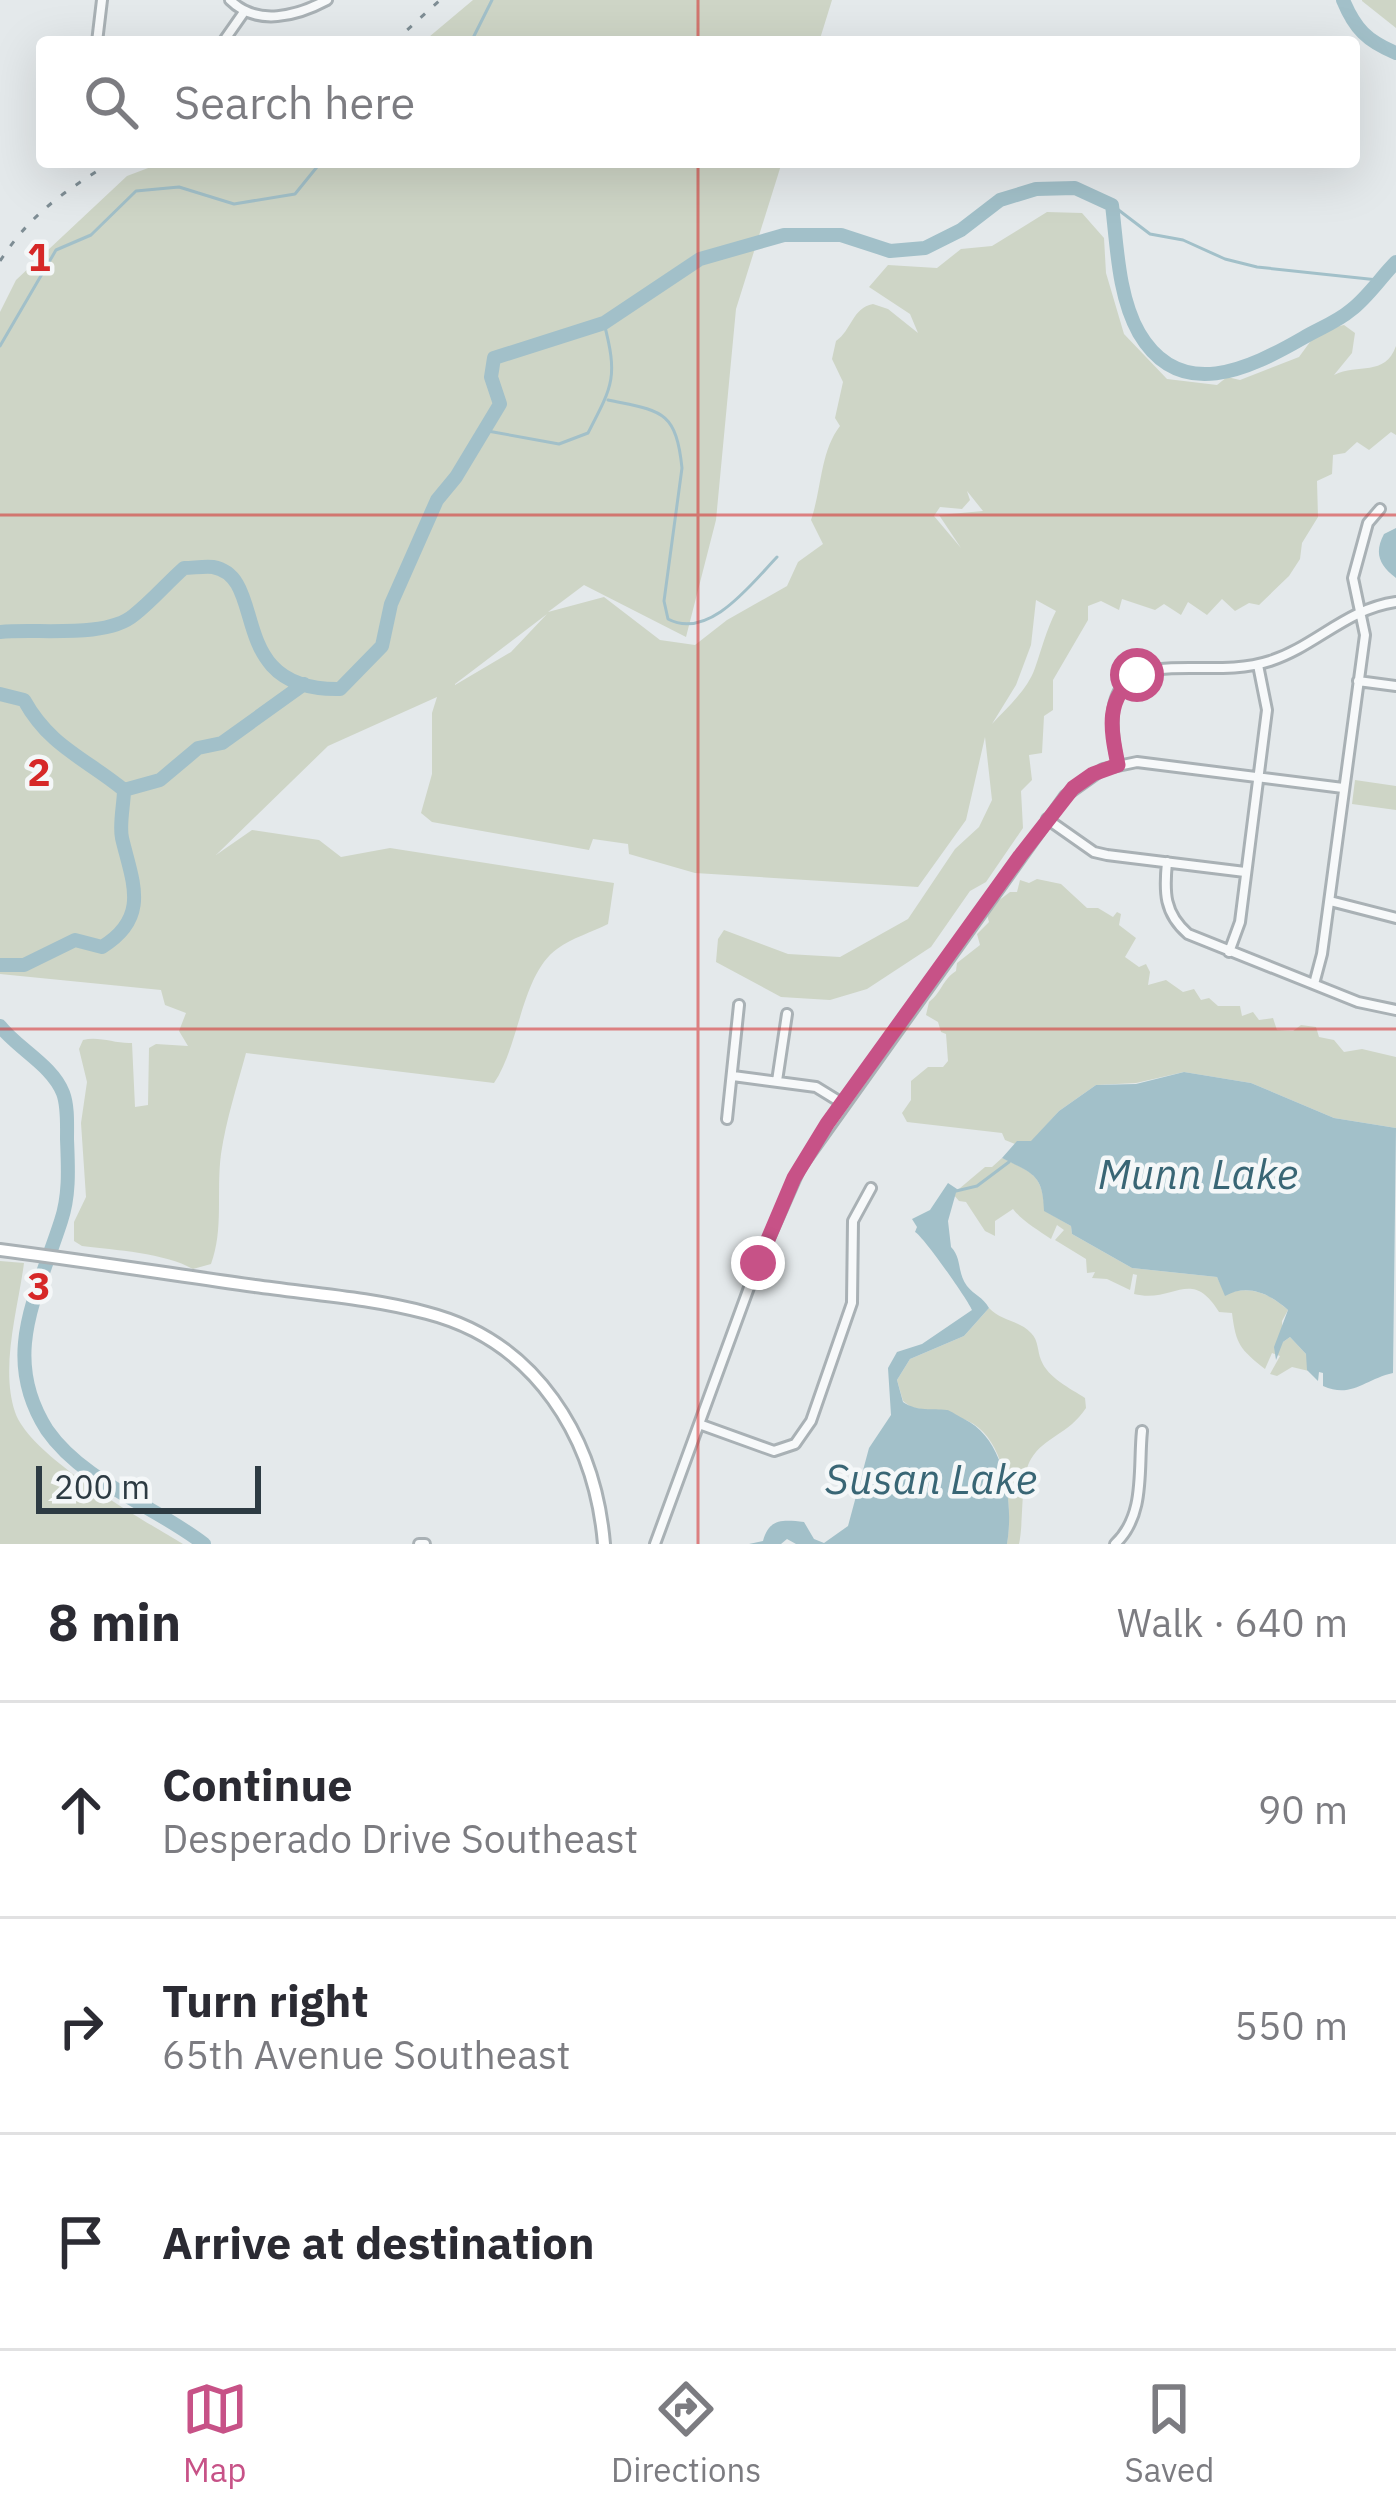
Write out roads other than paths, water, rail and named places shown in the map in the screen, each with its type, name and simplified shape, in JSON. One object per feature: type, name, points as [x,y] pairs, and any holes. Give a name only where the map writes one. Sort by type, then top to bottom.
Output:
[{"type":"street","points":[[99,36],[102,0]]},
{"type":"street","points":[[230,0],[244,12],[272,16],[294,14],[327,0]]},
{"type":"street","points":[[227,36],[244,12]]},
{"type":"street","points":[[1314,984],[1330,901],[1365,635],[1353,578],[1368,523],[1380,509]]},
{"type":"street","points":[[1118,765],[1111,717],[1118,694],[1130,680],[1162,667],[1258,664],[1286,655],[1359,611],[1396,602]]},
{"type":"street","points":[[1229,952],[1240,922],[1267,710],[1258,664]]},
{"type":"street","points":[[1358,681],[1396,686]]},
{"type":"street","points":[[656,1544],[784,1198],[842,1103],[1073,788],[1118,765],[1158,763],[1343,788]]},
{"type":"street","points":[[1047,819],[1094,851],[1245,872]]},
{"type":"street","points":[[1167,862],[1164,893],[1172,917],[1187,934],[1367,1005],[1396,1010]]},
{"type":"street","points":[[1330,901],[1396,918]]},
{"type":"street","points":[[727,1119],[739,1005]]},
{"type":"street","points":[[777,1081],[787,1013]]},
{"type":"street","points":[[733,1076],[816,1087],[842,1103]]},
{"type":"street","points":[[699,1424],[774,1450],[785,1450],[800,1440],[852,1304],[854,1221],[871,1189]]},
{"type":"street","points":[[0,1250],[389,1305],[426,1312],[475,1332],[530,1372],[572,1424],[597,1489],[604,1544]]},
{"type":"street","points":[[1115,1544],[1126,1534],[1136,1505],[1142,1431]]},
{"type":"water","points":[[1396,528],[1396,578],[1379,553],[1384,534]]},
{"type":"water","name":"Munn Lake","points":[[1184,1072],[1251,1083],[1334,1118],[1396,1128],[1393,1373],[1351,1389],[1323,1386],[1323,1373],[1319,1372],[1318,1381],[1307,1370],[1306,1354],[1290,1337],[1276,1360],[1274,1347],[1288,1310],[1281,1304],[1250,1290],[1225,1296],[1217,1277],[1132,1268],[1072,1234],[1071,1226],[1044,1211],[1038,1182],[1002,1158],[1017,1141],[1031,1141],[1059,1111],[1096,1085],[1136,1084]]},
{"type":"water","name":"Susan Lake","points":[[948,1183],[957,1189],[948,1221],[951,1247],[964,1281],[989,1308],[964,1336],[910,1359],[897,1380],[903,1402],[948,1410],[978,1428],[989,1441],[1007,1491],[1007,1544],[796,1544],[787,1539],[781,1544],[749,1544],[763,1541],[773,1524],[783,1521],[804,1522],[814,1539],[824,1543],[848,1526],[869,1448],[891,1415],[888,1368],[897,1352],[922,1344],[972,1310],[915,1232],[912,1219],[930,1210]]},
{"type":"waterway","points":[[474,36],[492,0]]},
{"type":"waterway","points":[[1343,0],[1363,33],[1396,53]]},
{"type":"waterway","points":[[0,346],[56,250],[91,235],[136,191],[179,187],[234,204],[295,194],[316,168]]},
{"type":"waterway","points":[[0,632],[106,627],[134,615],[184,568],[213,567],[230,575],[263,654],[279,672],[303,685],[340,689],[382,646],[391,604],[437,500],[500,404],[491,377],[494,358],[604,323],[700,259],[784,235],[841,235],[890,251],[925,248],[961,230],[1000,200],[1036,189],[1075,188],[1112,205],[1123,287],[1139,333],[1156,355],[1174,368],[1195,374],[1260,360],[1334,322],[1357,305],[1396,262]]},
{"type":"waterway","points":[[1112,205],[1150,234],[1183,240],[1225,259],[1378,280]]},
{"type":"waterway","points":[[482,430],[559,444],[588,433],[611,380],[604,323]]},
{"type":"waterway","points":[[608,400],[653,411],[670,423],[675,434],[682,468],[664,601],[668,619],[683,624],[714,616],[777,557]]},
{"type":"waterway","points":[[124,790],[160,780],[198,748],[222,743],[304,684]]},
{"type":"waterway","points":[[0,694],[24,700],[57,741],[124,790],[121,832],[134,897],[127,923],[102,947],[75,940],[24,965],[0,965]]},
{"type":"waterway","points":[[0,1026],[51,1074],[66,1109],[66,1201],[34,1301],[24,1351],[33,1403],[47,1430],[80,1464],[204,1544]]},
{"type":"waterway","points":[[956,1191],[977,1186],[1009,1162]]},
{"type":"railway","points":[[401,36],[440,0]]},
{"type":"railway","points":[[0,261],[37,216],[102,168]]}]
